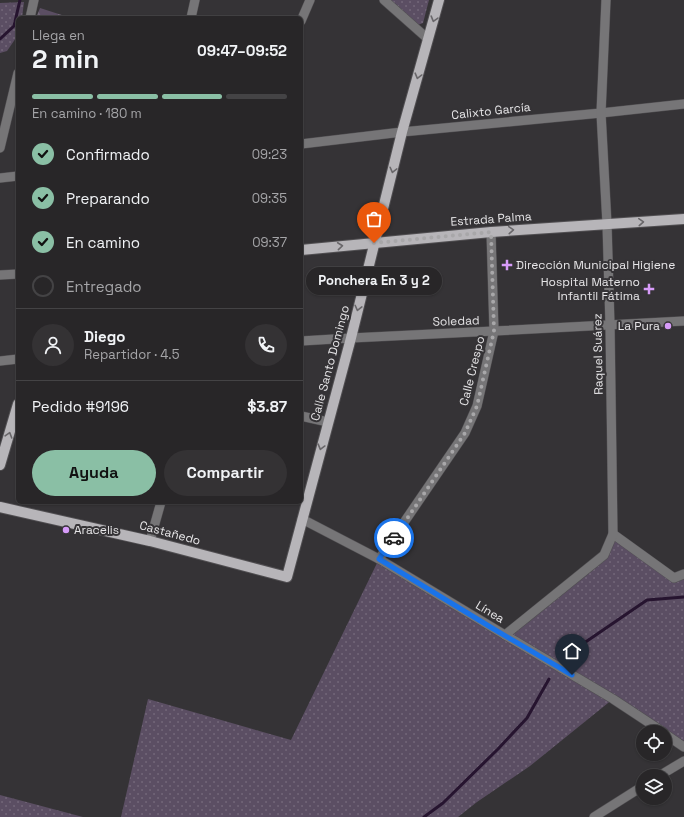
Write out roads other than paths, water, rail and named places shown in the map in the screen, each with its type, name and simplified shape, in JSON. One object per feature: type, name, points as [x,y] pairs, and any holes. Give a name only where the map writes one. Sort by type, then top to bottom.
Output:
[{"type":"main road","name":"Calle Santo Domingo","points":[[286,577],[351,338],[402,132],[439,0]]},
{"type":"main road","name":"Estrada Palma","points":[[303,250],[491,232],[684,219]]},
{"type":"main road","points":[[0,465],[16,411]]},
{"type":"main road","name":"Castañedo","points":[[0,507],[150,541],[286,577]]},
{"type":"street","points":[[30,16],[34,0]]},
{"type":"street","points":[[191,16],[195,0]]},
{"type":"street","points":[[303,16],[310,0]]},
{"type":"street","points":[[384,0],[428,38]]},
{"type":"street","name":"Raquel Suárez","points":[[505,635],[604,555],[613,534],[610,325],[607,224],[601,113],[606,0]]},
{"type":"street","points":[[0,148],[16,81]]},
{"type":"street","name":"Calixto García","points":[[303,144],[402,132],[684,104]]},
{"type":"street","points":[[0,178],[16,176]]},
{"type":"street","name":"Calle Crespo","points":[[379,559],[465,433],[477,406],[494,331],[491,232]]},
{"type":"street","points":[[0,275],[16,274]]},
{"type":"street","name":"Soledad","points":[[303,341],[684,321]]},
{"type":"street","points":[[0,361],[16,359]]},
{"type":"street","points":[[303,416],[328,422]]},
{"type":"street","points":[[150,541],[160,504]]},
{"type":"street","name":"Línea","points":[[302,519],[379,559],[613,698],[652,725]]},
{"type":"street","points":[[613,534],[674,578],[684,574]]},
{"type":"street","name":"Línea","points":[[672,738],[684,746]]},
{"type":"street","points":[[671,769],[684,761]]},
{"type":"street","points":[[594,817],[636,790]]},
{"type":"waterway","points":[[16,16],[20,0]]},
{"type":"waterway","points":[[0,39],[14,26],[16,17]]},
{"type":"waterway","points":[[568,654],[647,600],[684,597]]},
{"type":"waterway","points":[[424,817],[443,803],[527,718],[549,679]]},
{"type":"place","name":"Ponchera En 3 y 2","points":[[374,243]]},
{"type":"place","name":"Dirección Municipal Higiene","points":[[507,265]]},
{"type":"place","name":"Hospital Materno Infantil Fátima","points":[[649,289]]},
{"type":"place","name":"La Pura","points":[[668,326]]},
{"type":"place","name":"Aracelis","points":[[66,530]]}]
